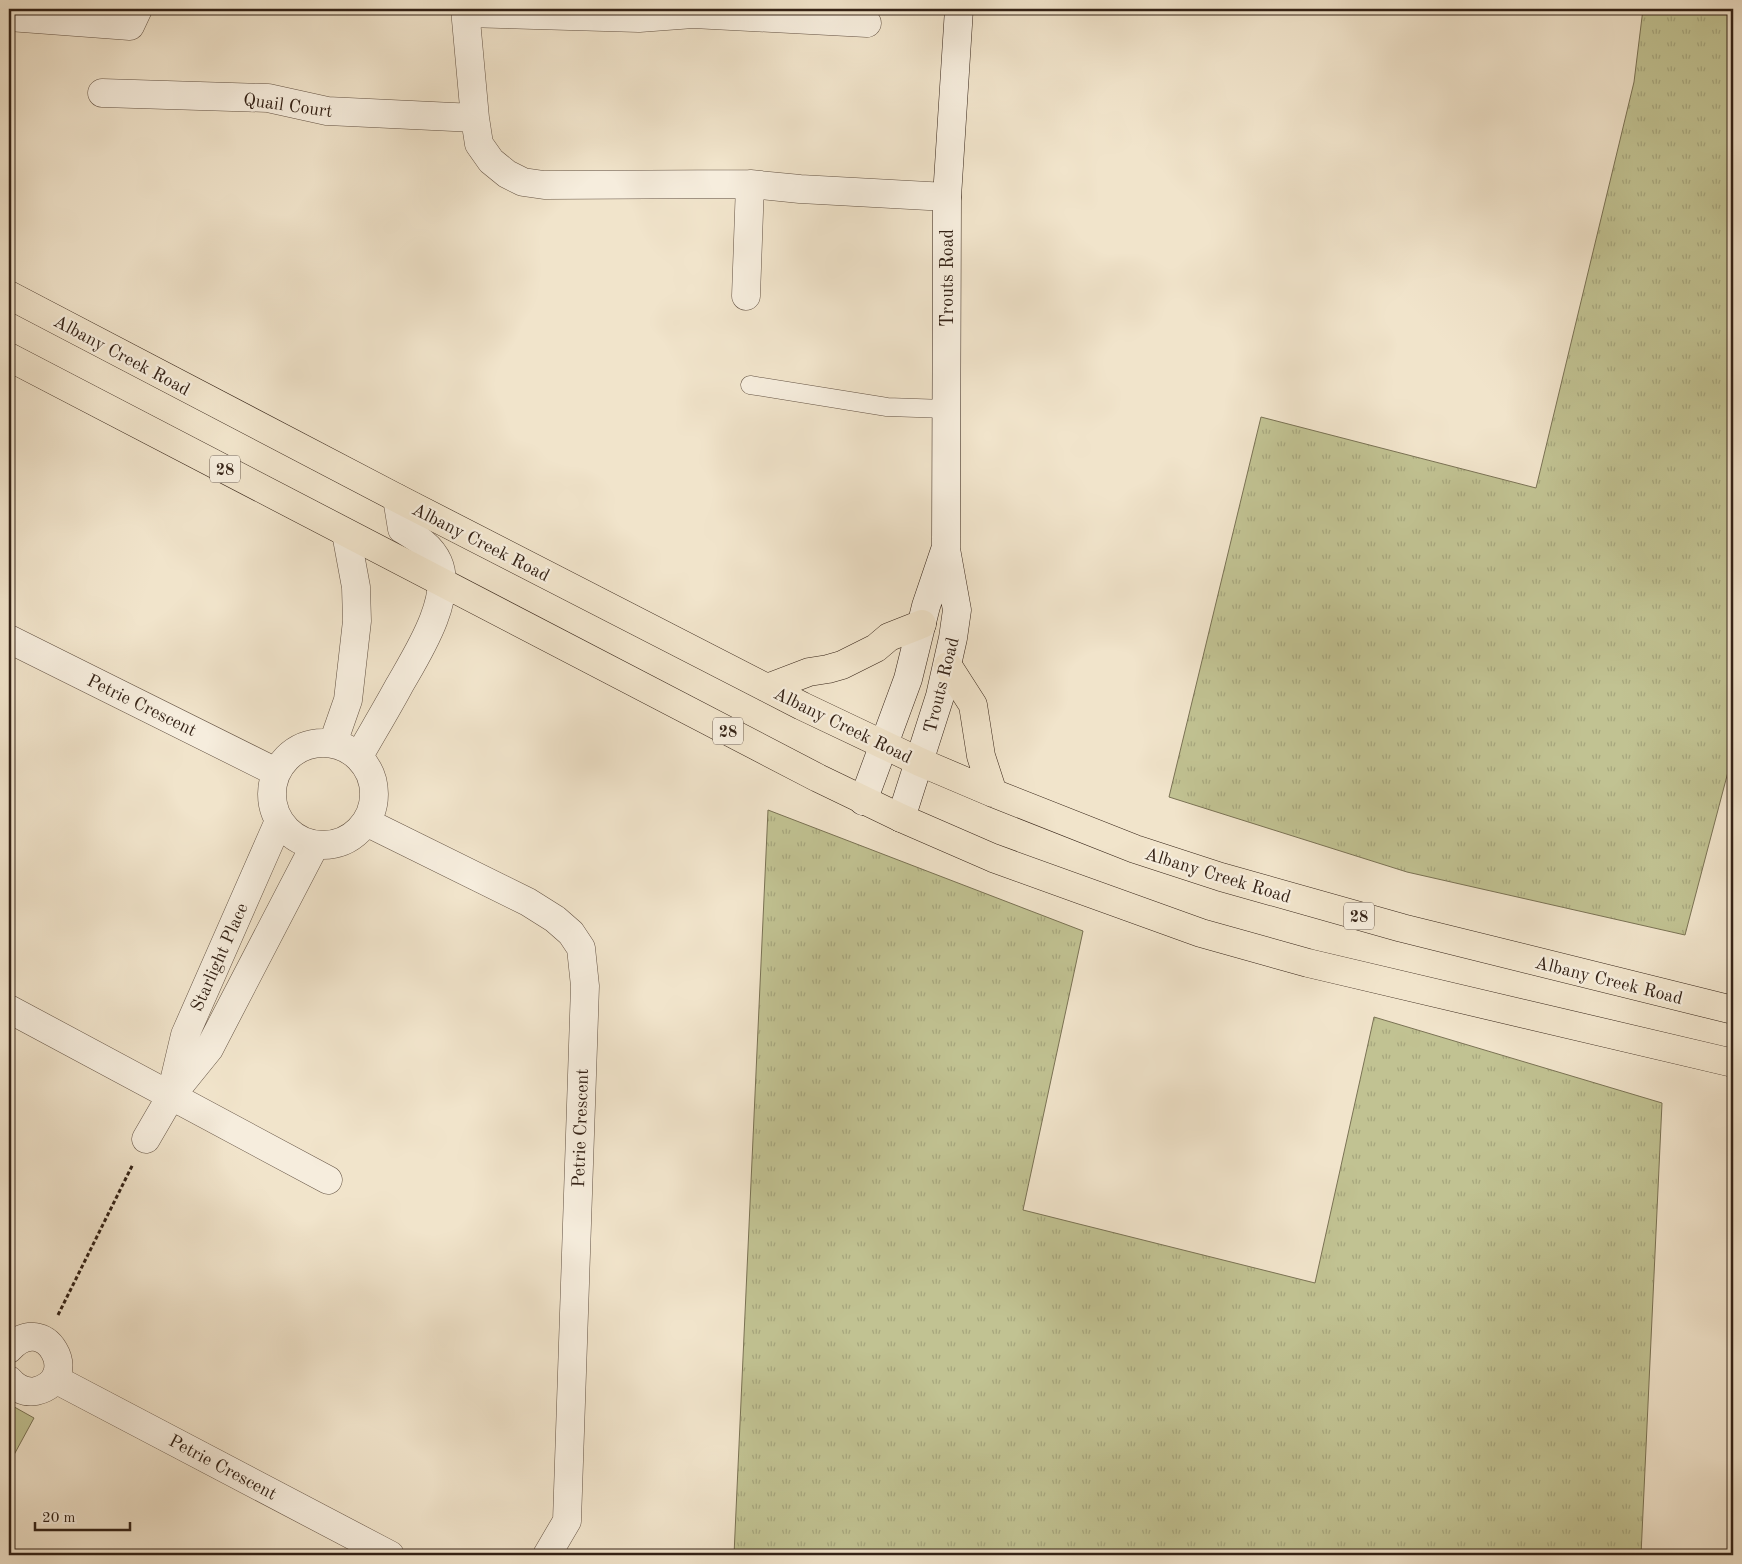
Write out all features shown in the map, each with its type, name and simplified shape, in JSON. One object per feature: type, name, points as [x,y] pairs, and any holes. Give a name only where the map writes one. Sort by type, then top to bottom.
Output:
[{"type":"main road","name":"Albany Creek Road","points":[[9,296],[767,688],[884,746],[993,793],[1135,849],[1230,880],[1402,928],[1733,1010]]},
{"type":"main road","name":"28","points":[[9,356],[863,801],[993,858],[1192,930],[1244,946],[1733,1063]]},
{"type":"main road","points":[[767,688],[809,672],[842,665],[876,648],[889,637],[922,624]]},
{"type":"main road","points":[[948,666],[972,705],[981,756],[993,793]]},
{"type":"street","name":"Trouts Road","points":[[901,818],[935,714],[948,666],[957,610],[946,549],[946,409],[947,197],[959,9]]},
{"type":"street","points":[[867,23],[693,14],[639,18],[466,11],[479,144],[491,161],[507,174],[524,182],[544,185],[750,184],[800,189],[947,197]]},
{"type":"street","points":[[9,17],[134,17]]},
{"type":"street","name":"Quail Court","points":[[102,93],[268,98],[327,112],[475,118]]},
{"type":"street","points":[[746,296],[750,184]]},
{"type":"street","points":[[359,756],[428,634],[436,610],[441,582],[441,571],[432,551],[424,543],[402,529],[397,498]]},
{"type":"street","points":[[333,743],[348,700],[357,621],[356,587],[346,533]]},
{"type":"street","name":"Trouts Road","points":[[863,801],[908,678],[926,606],[946,549]]},
{"type":"street","name":"Petrie Crescent","points":[[9,639],[276,772]]},
{"type":"street","points":[[333,743],[359,756],[367,766],[375,789],[373,807],[366,822],[354,835],[338,843],[315,845],[285,829],[279,821],[272,804],[272,786],[276,772],[286,757],[301,747],[333,743]]},
{"type":"street","name":"Starlight Place","points":[[171,1096],[185,1035],[279,821]]},
{"type":"street","name":"Petrie Crescent","points":[[366,822],[528,902],[571,933],[581,948],[585,986],[567,1520],[547,1555]]},
{"type":"street","name":"Starlight Place","points":[[146,1139],[171,1096],[210,1049],[315,845]]},
{"type":"street","points":[[9,1009],[328,1180]]},
{"type":"street","points":[[9,1349],[14,1342],[24,1338],[35,1337],[45,1340],[56,1351],[59,1365],[55,1379],[44,1389],[30,1392],[16,1388],[9,1380]]},
{"type":"street","name":"Petrie Crescent","points":[[55,1379],[390,1555]]},
{"type":"lane","points":[[750,385],[887,407],[946,409]]},
{"type":"path","points":[[45,1340],[146,1139]]},
{"type":"green space","points":[[1643,9],[1733,9],[1733,753],[1685,935],[1407,872],[1169,797],[1261,417],[1536,488],[1634,82]]},
{"type":"green space","points":[[768,810],[1083,931],[1023,1210],[1315,1283],[1374,1017],[1662,1103],[1641,1555],[734,1555]]},
{"type":"green space","points":[[9,1404],[34,1418],[9,1464]]}]
